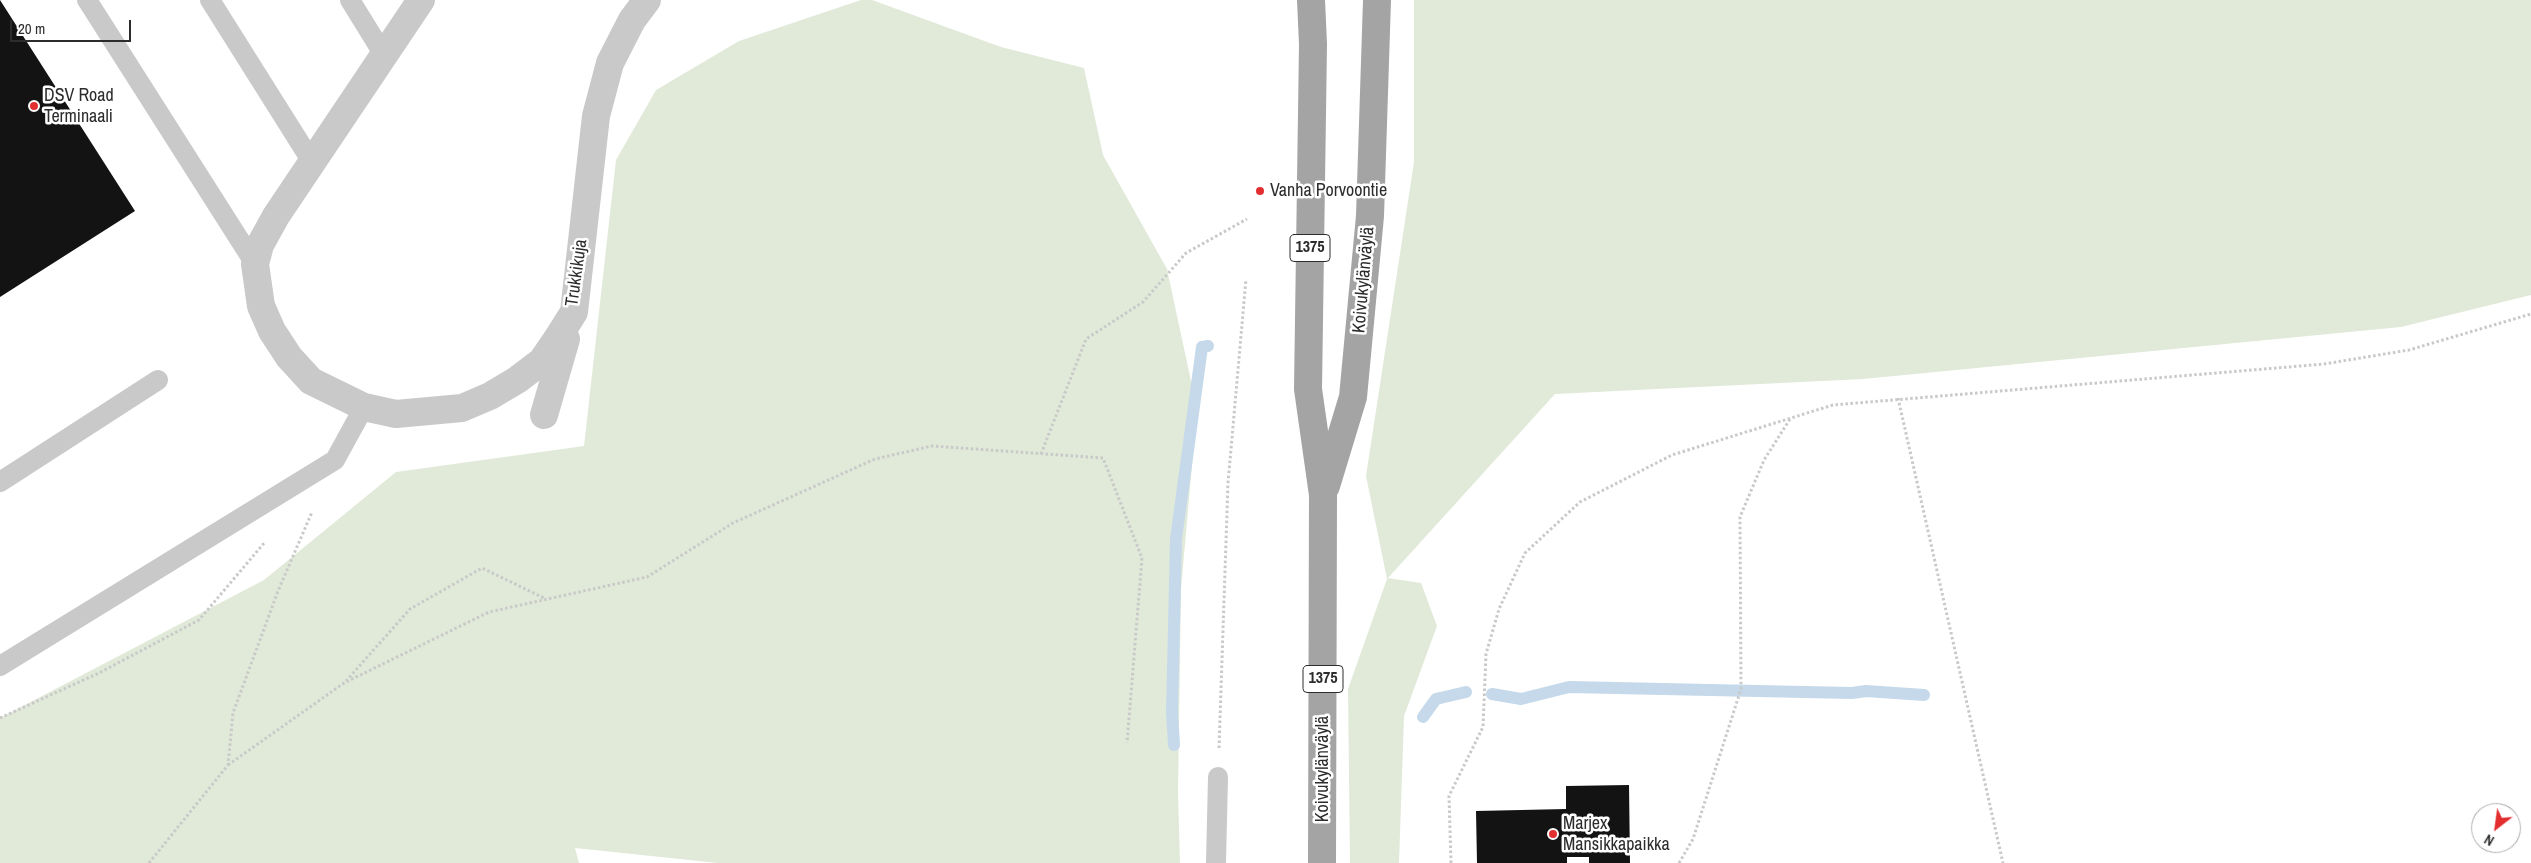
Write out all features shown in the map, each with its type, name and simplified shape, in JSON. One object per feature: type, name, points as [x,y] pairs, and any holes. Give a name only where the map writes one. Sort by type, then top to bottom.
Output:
[{"type":"main road","name":"Koivukylänväylä","points":[[1311,0],[1313,44],[1308,389],[1323,495],[1322,863]]},
{"type":"main road","name":"Koivukylänväylä","points":[[1323,495],[1353,397],[1370,216],[1377,0]]},
{"type":"street","name":"Trukkikuja","points":[[421,0],[312,162],[260,245],[255,264],[261,306],[272,331],[289,357],[311,381],[364,407],[396,414],[429,413],[462,408],[490,396],[542,361],[574,312],[596,116],[610,63],[632,20],[647,0]]},
{"type":"street","points":[[544,415],[574,312]]},
{"type":"lane","points":[[87,0],[255,264]]},
{"type":"lane","points":[[210,0],[312,162]]},
{"type":"lane","points":[[350,0],[384,55]]},
{"type":"lane","points":[[0,482],[158,380]]},
{"type":"lane","points":[[0,666],[335,460],[364,407]]},
{"type":"lane","points":[[1216,863],[1218,777]]},
{"type":"path","points":[[1041,454],[1086,339],[1143,302],[1186,253],[1247,219]]},
{"type":"path","points":[[1218,777],[1228,483],[1246,279]]},
{"type":"path","points":[[1451,863],[1449,796],[1483,727],[1486,654],[1499,609],[1525,553],[1580,502],[1672,455],[1833,404],[2324,364],[2410,350],[2531,314]]},
{"type":"path","points":[[1898,398],[2003,863]]},
{"type":"path","points":[[1679,863],[1692,839],[1742,689],[1740,517],[1764,460],[1790,419]]},
{"type":"path","points":[[149,863],[228,765],[344,683],[489,612],[647,577],[733,523],[875,459],[932,446],[1103,458],[1142,558],[1127,743]]},
{"type":"path","points":[[228,765],[233,713],[278,591],[335,460]]},
{"type":"path","points":[[0,718],[99,673],[198,620],[267,540]]},
{"type":"path","points":[[344,683],[410,609],[482,568],[546,599]]},
{"type":"green space","points":[[861,0],[872,0],[1001,47],[1084,68],[1103,155],[1167,269],[1197,409],[1181,589],[1178,793],[1180,863],[718,863],[575,848],[579,863],[0,863],[0,718],[264,580],[396,472],[584,446],[616,160],[656,90],[739,41]]},
{"type":"green space","points":[[1414,0],[2531,0],[2531,295],[2401,327],[1863,379],[1555,394],[1388,578],[1421,583],[1437,626],[1404,716],[1399,863],[1350,863],[1348,689],[1387,579],[1366,476],[1414,162]]},
{"type":"building","name":"DSV Road Terminaali","points":[[0,0],[135,211],[0,297]]},
{"type":"building","name":"Marjex Mansikkapaikka","points":[[1629,785],[1630,863],[1589,863],[1589,857],[1567,857],[1567,863],[1477,863],[1476,811],[1566,809],[1566,786]]},
{"type":"waterway","points":[[1174,745],[1172,712],[1176,539],[1202,347],[1208,346]]},
{"type":"waterway","points":[[1492,694],[1521,699],[1569,687],[1852,693],[1866,691],[1924,695]]},
{"type":"waterway","points":[[1423,717],[1436,699],[1466,692]]},
{"type":"place","name":"DSV Road Terminaali","points":[[34,106]]},
{"type":"place","name":"Vanha Porvoontie","points":[[1260,191]]},
{"type":"place","name":"Marjex Mansikkapaikka","points":[[1553,834]]}]
